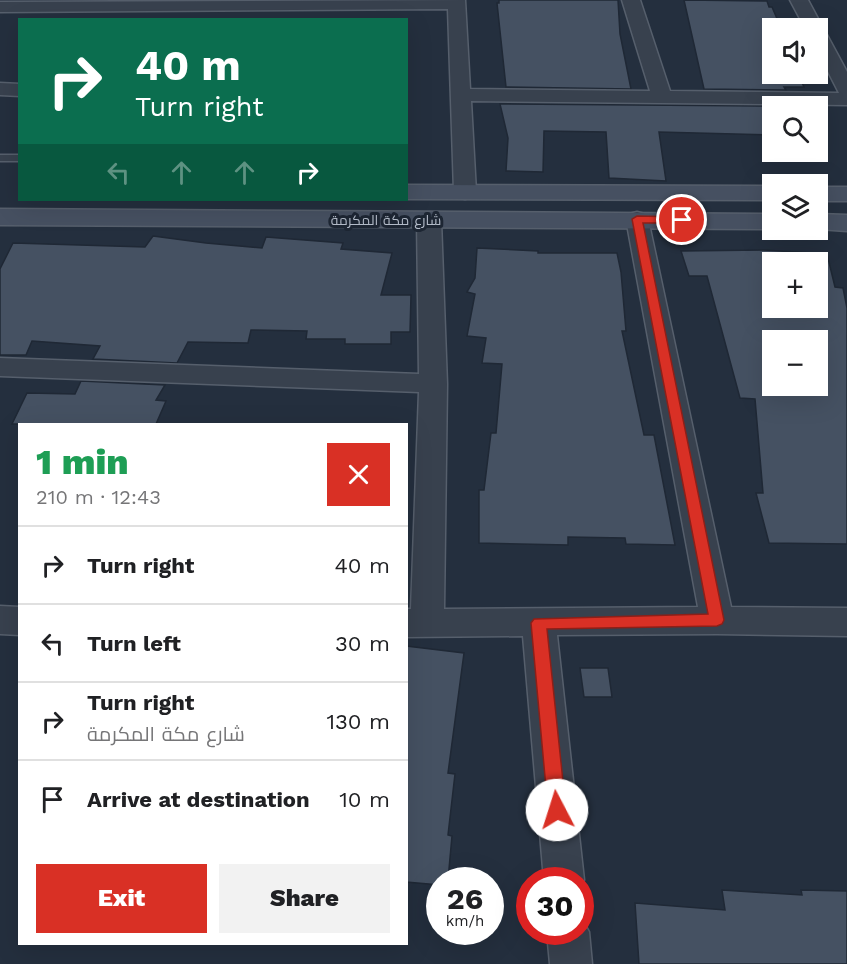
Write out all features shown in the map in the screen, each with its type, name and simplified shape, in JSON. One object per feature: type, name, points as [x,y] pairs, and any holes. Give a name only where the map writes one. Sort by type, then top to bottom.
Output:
[{"type":"main road","name":"شارع مكة المكرمة","points":[[408,192],[762,193]]},
{"type":"main road","points":[[828,194],[847,194]]},
{"type":"main road","points":[[0,195],[18,195]]},
{"type":"main road","name":"شارع مكة المكرمة","points":[[0,217],[637,219],[762,222]]},
{"type":"main road","points":[[828,222],[847,223]]},
{"type":"street","points":[[631,0],[662,97]]},
{"type":"street","points":[[799,0],[809,18]]},
{"type":"street","points":[[0,7],[72,3],[273,13],[456,2],[465,192]]},
{"type":"street","points":[[828,54],[847,90]]},
{"type":"street","points":[[0,89],[18,90]]},
{"type":"street","points":[[460,95],[847,99]]},
{"type":"street","points":[[637,219],[717,620]]},
{"type":"street","points":[[429,220],[433,384],[417,623],[717,620],[847,622]]},
{"type":"street","points":[[0,367],[433,384]]},
{"type":"street","points":[[0,620],[18,621]]},
{"type":"street","points":[[539,623],[563,867]]},
{"type":"street","points":[[570,945],[572,964]]},
{"type":"lane","points":[[0,158],[18,158]]},
{"type":"building","points":[[499,0],[618,0],[620,34],[631,89],[506,87],[497,3]]},
{"type":"building","points":[[684,0],[767,1],[777,18],[762,18],[762,84],[803,84],[804,87],[784,87],[786,90],[704,89]]},
{"type":"building","points":[[500,104],[762,106],[762,135],[659,132],[666,181],[609,178],[606,132],[544,131],[543,172],[506,171],[508,138]]},
{"type":"building","points":[[153,236],[262,248],[266,237],[343,243],[341,249],[392,253],[381,295],[411,295],[410,332],[391,332],[391,344],[345,344],[345,339],[306,339],[307,331],[251,330],[248,343],[188,342],[177,363],[93,359],[100,346],[32,341],[26,355],[0,355],[0,269],[13,243],[145,247]]},
{"type":"building","points":[[477,248],[538,251],[538,253],[617,253],[626,331],[622,331],[644,435],[654,435],[675,545],[626,544],[625,538],[568,537],[568,545],[479,543],[479,490],[484,490],[491,433],[496,433],[502,364],[482,363],[486,338],[467,336],[475,294],[467,292],[475,278]]},
{"type":"building","points":[[681,251],[796,252],[762,252],[762,318],[828,318],[828,258],[835,287],[843,288],[847,308],[847,544],[769,543],[756,493],[763,493],[755,399],[740,398],[707,276],[689,276]]},
{"type":"building","points":[[81,381],[165,385],[156,400],[166,401],[156,423],[12,424],[27,393],[75,394]]},
{"type":"building","points":[[408,646],[464,653],[448,773],[455,774],[448,835],[452,836],[449,867],[426,867],[426,884],[408,882]]},
{"type":"building","points":[[580,668],[608,668],[612,697],[584,697]]},
{"type":"building","points":[[722,890],[802,895],[801,890],[847,891],[847,964],[639,964],[635,903],[725,910]]},
{"type":"route","points":[[557,810],[539,623],[717,620],[637,219],[682,220]]}]
